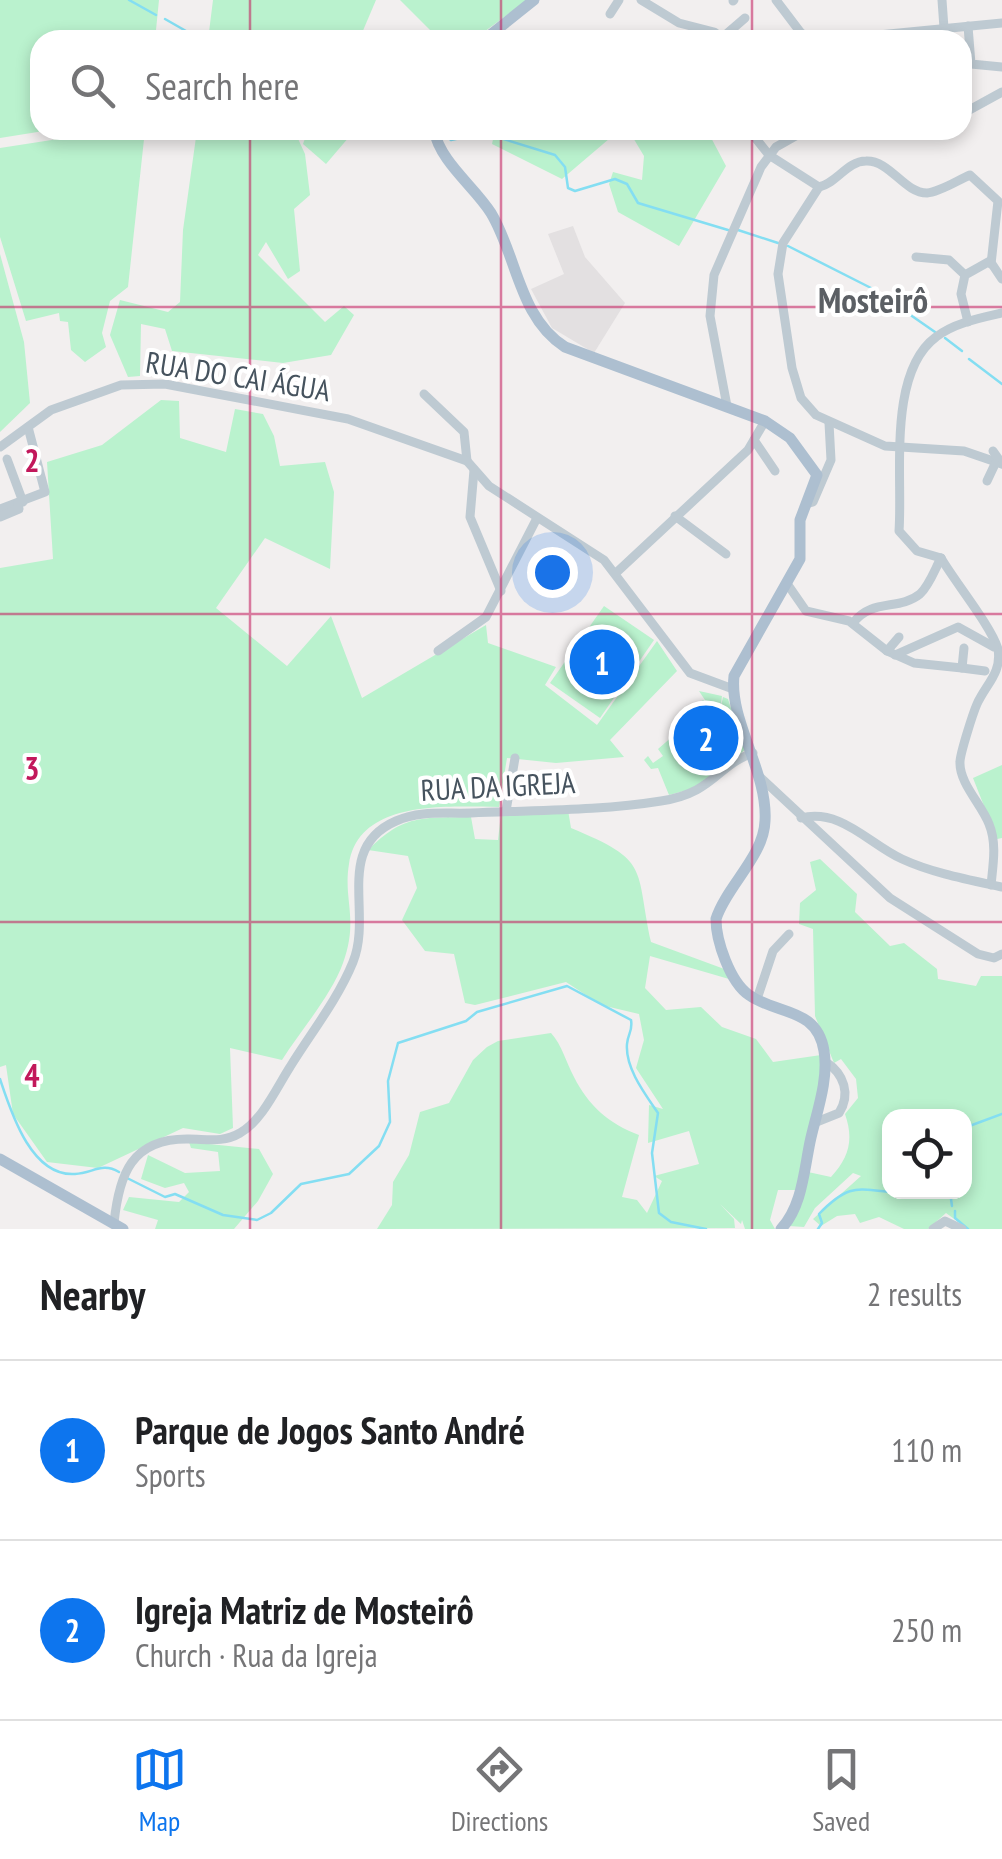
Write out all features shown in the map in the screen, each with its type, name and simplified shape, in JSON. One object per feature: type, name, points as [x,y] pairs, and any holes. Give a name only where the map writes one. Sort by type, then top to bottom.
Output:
[{"type":"main road","points":[[496,30],[534,0]]},
{"type":"main road","points":[[438,140],[492,215],[544,331],[566,347],[764,421],[790,438],[814,466],[817,476],[799,526],[800,560],[736,672],[734,689],[760,776],[764,830],[719,910],[716,924],[739,985],[757,1000],[807,1020],[824,1048],[826,1062],[795,1208],[781,1229]]},
{"type":"main road","points":[[0,1160],[118,1226]]},
{"type":"street","points":[[610,14],[619,0]]},
{"type":"street","points":[[642,0],[679,23],[700,30]]},
{"type":"street","points":[[776,0],[800,30]]},
{"type":"street","points":[[942,0],[944,28]]},
{"type":"street","points":[[732,30],[744,18]]},
{"type":"street","points":[[926,30],[1002,23]]},
{"type":"street","points":[[968,26],[968,30]]},
{"type":"street","points":[[972,64],[1002,67]]},
{"type":"street","points":[[972,108],[1002,92]]},
{"type":"street","points":[[758,140],[770,154],[819,187]]},
{"type":"street","points":[[727,406],[718,378],[710,291],[770,154],[791,140]]},
{"type":"street","points":[[1000,464],[964,452],[885,446],[829,422],[801,398],[792,368],[778,274],[783,243],[819,187],[856,162],[868,160],[878,162],[920,192],[930,193],[970,174],[998,201],[991,264],[1002,279]]},
{"type":"street","points":[[916,257],[949,260],[964,275]]},
{"type":"street","points":[[964,275],[983,263],[991,264]]},
{"type":"street","points":[[964,275],[962,294],[968,322]]},
{"type":"street","points":[[801,818],[814,814],[860,830],[904,860],[997,886],[990,826],[962,773],[960,758],[977,704],[996,674],[1001,654],[986,624],[971,608],[941,558],[917,551],[899,532],[903,404],[916,361],[936,337],[968,322],[1002,313]]},
{"type":"street","points":[[708,399],[718,378]]},
{"type":"street","name":"RUA DO CAI ÁGUA","points":[[0,447],[51,410],[83,396],[121,385],[165,384],[348,419],[470,465]]},
{"type":"street","points":[[424,394],[464,432],[470,465],[470,517],[502,591]]},
{"type":"street","points":[[617,572],[754,440],[764,421]]},
{"type":"street","points":[[807,502],[813,502],[831,460],[829,422]]},
{"type":"street","points":[[0,509],[44,492],[28,427]]},
{"type":"street","points":[[754,440],[775,470]]},
{"type":"street","points":[[993,452],[1000,464]]},
{"type":"street","points":[[0,517],[19,509],[20,502],[7,459]]},
{"type":"street","points":[[987,481],[1000,464]]},
{"type":"street","points":[[470,465],[537,518],[617,572],[681,665],[698,679],[734,689]]},
{"type":"street","points":[[675,516],[726,554]]},
{"type":"street","points":[[438,650],[486,616],[537,518]]},
{"type":"street","points":[[852,623],[872,606],[910,599],[923,592],[941,558]]},
{"type":"street","points":[[788,584],[806,611],[852,623],[891,653],[914,663],[985,671]]},
{"type":"street","points":[[891,653],[958,626],[983,637],[1001,654]]},
{"type":"street","points":[[891,653],[899,637]]},
{"type":"street","points":[[962,668],[964,648]]},
{"type":"street","points":[[506,811],[515,758]]},
{"type":"street","name":"RUA DA IGREJA","points":[[118,1226],[118,1182],[126,1167],[150,1147],[173,1138],[219,1141],[237,1136],[249,1128],[267,1102],[352,965],[362,913],[356,879],[359,857],[374,834],[420,813],[627,805],[689,796],[736,764],[755,758]]},
{"type":"street","points":[[760,776],[890,898],[1002,969]]},
{"type":"street","points":[[757,1000],[773,951],[789,934]]},
{"type":"street","points":[[986,956],[1002,954]]},
{"type":"street","points":[[814,1123],[838,1113],[845,1100],[842,1079],[826,1062]]},
{"type":"street","points":[[933,1229],[946,1221],[962,1229]]},
{"type":"shaded area","points":[[573,226],[585,257],[625,303],[594,353],[552,328],[531,289],[564,274],[548,234]]},
{"type":"green space","points":[[0,0],[159,0],[156,30],[30,30],[30,133],[0,138]]},
{"type":"green space","points":[[213,0],[376,0],[363,30],[209,30]]},
{"type":"green space","points":[[400,0],[526,1],[487,30],[430,30]]},
{"type":"green space","points":[[52,140],[144,140],[128,287],[110,301],[102,333],[106,347],[85,362],[71,350],[68,322],[60,321],[59,313],[26,321],[0,237],[0,148]]},
{"type":"green space","points":[[196,140],[299,140],[305,154],[310,195],[294,209],[300,271],[288,279],[266,242],[258,255],[325,322],[344,306],[354,315],[331,355],[283,363],[172,351],[165,329],[141,324],[140,376],[128,377],[110,335],[120,300],[168,312],[180,302],[183,230]]},
{"type":"green space","points":[[304,140],[346,140],[326,164],[303,144]]},
{"type":"green space","points":[[493,140],[608,140],[562,179],[492,144]]},
{"type":"green space","points":[[634,140],[712,140],[726,166],[679,246],[618,212],[609,184],[613,172],[642,180],[644,156]]},
{"type":"green space","points":[[0,254],[24,342],[30,403],[0,432]]},
{"type":"green space","points":[[161,400],[179,401],[180,438],[226,452],[235,409],[263,414],[274,436],[280,466],[325,462],[334,492],[330,569],[265,538],[216,608],[287,666],[331,616],[362,698],[486,625],[488,643],[556,667],[545,685],[597,725],[657,641],[677,671],[610,740],[624,757],[556,763],[507,758],[499,807],[410,811],[370,827],[356,843],[349,864],[348,948],[323,1000],[282,1060],[230,1048],[233,1128],[220,1134],[183,1128],[98,1168],[47,1162],[13,1114],[6,1065],[0,1067],[0,568],[53,559],[47,462],[102,445]]},
{"type":"green space","points":[[604,606],[654,640],[600,718],[550,683]]},
{"type":"green space","points":[[699,691],[722,696],[720,711],[723,697],[728,699],[737,726],[726,732],[722,727],[732,719],[721,725],[716,718],[719,713],[682,742],[698,763],[740,727],[745,750],[695,788],[669,795],[658,768],[651,769],[644,760],[648,756],[653,763],[663,756],[658,749],[696,716],[692,710],[703,700],[707,703]]},
{"type":"green space","points":[[1002,765],[1002,838],[997,839],[973,778]]},
{"type":"green space","points":[[568,810],[571,828],[615,849],[635,869],[651,942],[727,970],[729,979],[650,956],[645,988],[666,1010],[701,1007],[722,1027],[756,1039],[773,1062],[821,1055],[823,1069],[796,1190],[778,1190],[770,1220],[775,1229],[745,1229],[742,1220],[741,1224],[720,1204],[734,1219],[735,1228],[377,1229],[392,1205],[393,1182],[409,1155],[420,1112],[449,1103],[473,1060],[498,1041],[551,1033],[593,1105],[618,1125],[639,1135],[622,1197],[637,1200],[647,1213],[662,1181],[654,1176],[699,1164],[689,1131],[648,1143],[649,1105],[663,1109],[636,1068],[644,1040],[639,1014],[601,1005],[566,982],[475,1005],[465,1003],[454,954],[425,951],[402,920],[417,888],[408,856],[368,850],[392,830],[415,820],[471,817],[475,839],[498,840],[501,813]]},
{"type":"green space","points":[[820,859],[857,894],[855,912],[890,946],[904,943],[937,969],[938,979],[976,986],[981,976],[1002,976],[1002,1229],[968,1229],[946,1213],[928,1229],[904,1229],[879,1217],[860,1223],[855,1214],[837,1216],[821,1226],[813,1219],[861,1176],[853,1173],[815,1208],[804,1227],[789,1226],[808,1172],[831,1177],[842,1162],[849,1140],[845,1114],[858,1098],[856,1079],[841,1059],[834,1063],[815,1016],[813,929],[799,924],[800,903],[816,890],[810,862]]},
{"type":"green space","points":[[189,1142],[259,1149],[273,1174],[258,1201],[234,1229],[155,1229],[158,1220],[123,1210],[129,1197],[179,1202],[189,1192],[184,1183],[165,1188],[141,1179],[148,1155],[185,1173],[220,1171],[218,1152],[191,1148]]},
{"type":"waterway","points":[[129,0],[156,15]]},
{"type":"waterway","points":[[165,19],[184,30]]},
{"type":"waterway","points":[[507,140],[555,155],[565,167],[568,188],[575,191],[615,179],[627,184],[638,203],[728,230]]},
{"type":"waterway","points":[[738,230],[778,243]]},
{"type":"waterway","points":[[788,246],[873,289],[935,332]]},
{"type":"waterway","points":[[945,338],[962,351]]},
{"type":"waterway","points":[[969,359],[1002,384]]},
{"type":"waterway","points":[[125,1177],[165,1197],[175,1194],[223,1215],[257,1220],[271,1213],[301,1184],[349,1174],[379,1146],[390,1122],[388,1081],[398,1043],[466,1021],[477,1012],[567,986],[631,1020],[629,1062],[658,1113],[652,1153],[659,1213],[671,1222],[706,1229]]},
{"type":"waterway","points":[[0,1079],[25,1140],[46,1165],[75,1174],[102,1168],[119,1172]]},
{"type":"waterway","points":[[972,1125],[1002,1114]]},
{"type":"waterway","points":[[818,1229],[822,1223],[819,1214],[842,1195],[860,1190],[882,1191]]},
{"type":"waterway","points":[[951,1199],[952,1206]]},
{"type":"waterway","points":[[955,1211],[955,1218],[968,1229]]},
{"type":"place","name":"Parque de Jogos Santo André","points":[[602,662]]},
{"type":"place","name":"Igreja Matriz de Mosteirô","points":[[706,738]]},
{"type":"district","name":"Mosteirô","points":[[873,301]]}]
